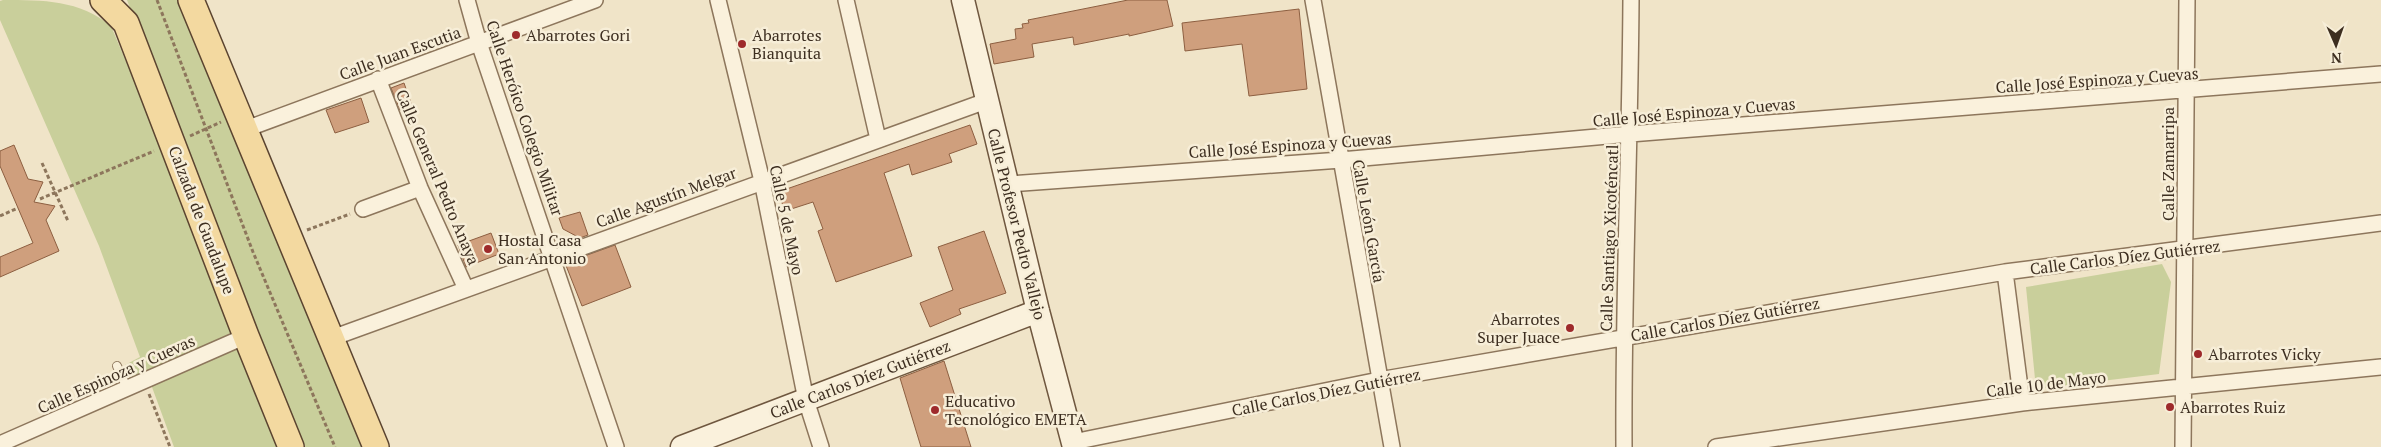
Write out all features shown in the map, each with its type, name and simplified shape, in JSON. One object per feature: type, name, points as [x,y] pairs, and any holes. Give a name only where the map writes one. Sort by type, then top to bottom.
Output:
[{"type":"main road","name":"Calzada de Guadalupe","points":[[104,0],[126,23],[246,336],[291,447]]},
{"type":"main road","points":[[191,0],[376,447]]},
{"type":"street","name":"Calle Heróico Colegio Militar","points":[[467,0],[479,43],[616,447]]},
{"type":"street","name":"Calle Juan Escutia","points":[[243,122],[378,79],[595,0]]},
{"type":"street","name":"Calle 5 de Mayo","points":[[718,0],[762,181],[806,400],[821,447]]},
{"type":"street","points":[[846,0],[878,139]]},
{"type":"street","name":"Calle Profesor Pedro Vallejo","points":[[963,0],[986,101],[1009,184],[1038,311],[1073,445]]},
{"type":"street","name":"Calle León García","points":[[1313,0],[1392,447]]},
{"type":"street","name":"Calle Santiago Xicoténcatl","points":[[1624,447],[1623,336],[1630,134],[1632,0]]},
{"type":"street","name":"Calle Zamarripa","points":[[2182,447],[2186,250],[2185,91],[2187,0]]},
{"type":"street","name":"Calle José Espinoza y Cuevas","points":[[1009,184],[1341,160],[1630,134],[2381,74]]},
{"type":"street","name":"Calle General Pedro Anaya","points":[[378,79],[420,188],[466,289]]},
{"type":"street","name":"Calle Agustín Melgar","points":[[332,338],[986,101]]},
{"type":"street","points":[[363,209],[420,188]]},
{"type":"street","name":"Calle Carlos Díez Gutiérrez","points":[[1073,445],[1379,380],[1623,336],[2005,272],[2186,250],[2381,223]]},
{"type":"street","points":[[2005,272],[2022,403]]},
{"type":"street","name":"Calle Carlos Díez Gutiérrez","points":[[682,447],[1038,311]]},
{"type":"street","name":"Calle Espinoza y Cuevas","points":[[0,444],[246,336]]},
{"type":"street","name":"Calle 10 de Mayo","points":[[1716,447],[2022,403],[2381,367]]},
{"type":"lane","points":[[117,366],[127,388]]},
{"type":"path","points":[[157,0],[253,252],[335,447]]},
{"type":"path","points":[[40,199],[206,128],[243,122]]},
{"type":"path","points":[[42,163],[68,221]]},
{"type":"path","points":[[0,216],[18,208]]},
{"type":"path","points":[[288,238],[363,209]]},
{"type":"path","points":[[143,381],[170,447]]},
{"type":"green space","points":[[127,0],[186,0],[364,447],[296,447]]},
{"type":"green space","points":[[0,1],[47,1],[74,6],[99,17],[111,26],[241,334],[134,378],[127,372],[125,365],[140,357],[99,246],[0,20]]},
{"type":"green space","points":[[2162,264],[2171,282],[2159,374],[2036,389],[2026,287]]},
{"type":"green space","points":[[246,336],[291,447],[174,447],[149,379]]},
{"type":"building","points":[[1128,0],[1167,0],[1173,26],[1129,36],[1129,34],[1074,45],[1073,37],[1032,44],[1034,57],[994,64],[990,44],[1016,39],[1015,29],[1023,28],[1022,24],[1029,23],[1028,20]]},
{"type":"building","points":[[1299,9],[1307,89],[1249,96],[1242,44],[1185,51],[1182,23]]},
{"type":"building","points":[[404,83],[412,106],[400,110],[391,88]]},
{"type":"building","points":[[361,98],[369,122],[335,133],[326,110]]},
{"type":"building","points":[[970,125],[977,144],[949,154],[952,162],[912,175],[909,164],[884,173],[912,256],[836,282],[818,231],[823,229],[813,202],[785,211],[778,192]]},
{"type":"building","points":[[14,145],[28,179],[43,182],[34,202],[55,206],[46,220],[59,251],[0,277],[0,257],[33,243],[0,166],[0,151]]},
{"type":"building","points":[[580,212],[588,235],[580,238],[563,229],[559,218]]},
{"type":"building","points":[[984,231],[1006,293],[959,309],[961,314],[930,327],[920,303],[953,290],[938,247]]},
{"type":"building","name":"Hostal Casa San Antonio","points":[[491,233],[499,254],[466,267],[458,245]]},
{"type":"building","points":[[615,245],[631,287],[582,306],[565,263]]},
{"type":"building","name":"Educativo Tecnológico EMETA","points":[[944,361],[971,447],[921,447],[900,378]]},
{"type":"place","name":"Abarrotes Gori","points":[[516,35]]},
{"type":"place","name":"Abarrotes Bianquita","points":[[742,44]]},
{"type":"place","name":"Hostal Casa San Antonio","points":[[488,249]]},
{"type":"place","name":"Abarrotes Super Juace","points":[[1570,328]]},
{"type":"place","name":"Abarrotes Vicky","points":[[2198,354]]},
{"type":"place","name":"Abarrotes Ruiz","points":[[2170,407]]},
{"type":"place","name":"Educativo Tecnológico EMETA","points":[[935,410]]}]
